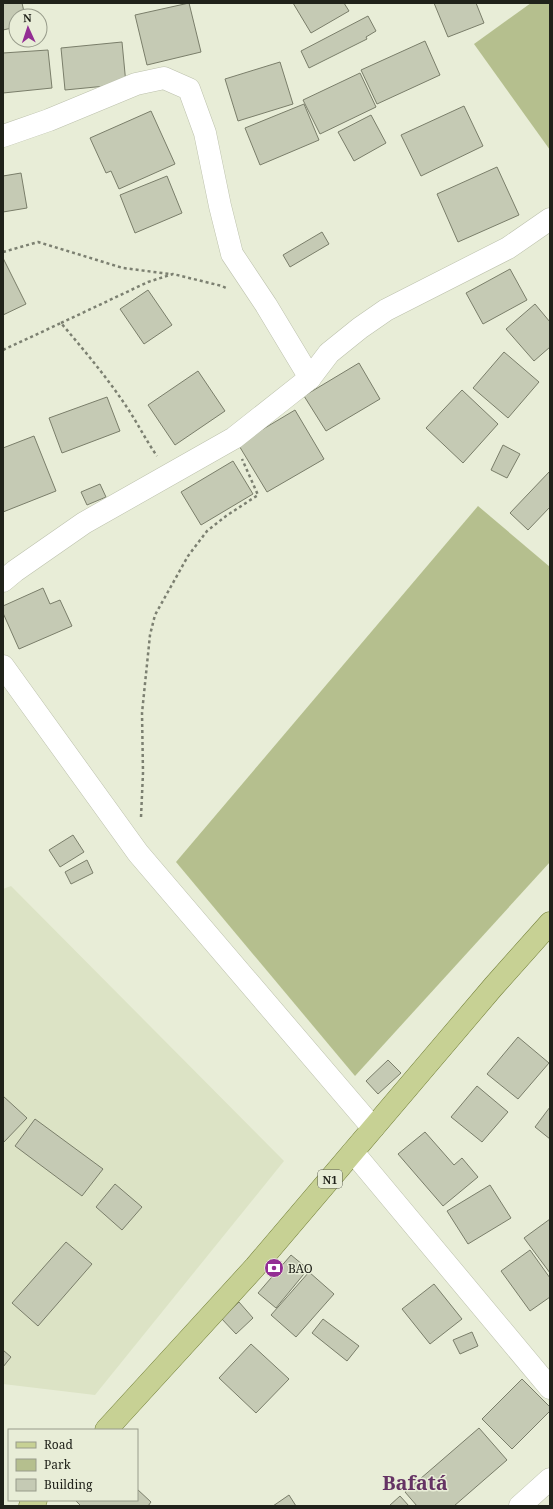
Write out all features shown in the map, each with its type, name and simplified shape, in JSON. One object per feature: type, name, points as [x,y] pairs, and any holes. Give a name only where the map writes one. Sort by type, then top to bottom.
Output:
[{"type":"main road","name":"N1","points":[[107,1429],[255,1267],[550,923]]},
{"type":"street","points":[[3,136],[49,120],[136,84],[164,78],[189,89],[206,133],[220,206],[232,254],[266,305],[310,378]]},
{"type":"street","points":[[3,581],[84,523],[234,438],[310,378],[329,353],[360,328],[386,310],[508,248],[550,219]]},
{"type":"street","points":[[3,666],[138,853],[373,1128]]},
{"type":"street","points":[[353,1152],[550,1388]]},
{"type":"street","points":[[520,1506],[550,1479]]},
{"type":"path","points":[[3,252],[38,242],[123,268],[173,274],[222,286],[234,291]]},
{"type":"path","points":[[3,350],[148,282],[173,274]]},
{"type":"path","points":[[61,323],[112,385],[126,405],[152,449],[170,474]]},
{"type":"path","points":[[138,853],[143,773],[142,713],[150,636],[155,614],[188,556],[207,531],[226,516],[258,495],[234,438]]},
{"type":"shaded area","points":[[11,886],[284,1161],[95,1395],[3,1384],[3,889]]},
{"type":"green space","points":[[531,3],[550,3],[550,150],[474,44]]},
{"type":"green space","points":[[478,506],[550,567],[550,862],[355,1076],[176,862]]},
{"type":"building","points":[[3,3],[22,3],[23,8],[8,8],[8,29],[3,30]]},
{"type":"building","points":[[189,3],[201,52],[147,65],[135,15]]},
{"type":"building","points":[[293,3],[344,3],[349,11],[311,33]]},
{"type":"building","points":[[434,3],[476,3],[484,23],[448,37]]},
{"type":"building","points":[[368,16],[376,31],[366,37],[367,39],[309,68],[301,51]]},
{"type":"building","points":[[425,41],[440,75],[377,104],[361,70]]},
{"type":"building","points":[[122,42],[126,84],[65,90],[61,48]]},
{"type":"building","points":[[48,50],[52,88],[3,93],[3,53]]},
{"type":"building","points":[[280,62],[293,104],[238,121],[225,79]]},
{"type":"building","points":[[360,73],[376,107],[320,134],[303,100]]},
{"type":"building","points":[[304,104],[319,140],[260,165],[245,128]]},
{"type":"building","points":[[464,106],[483,146],[421,176],[401,135]]},
{"type":"building","points":[[151,111],[175,164],[119,189],[111,171],[106,173],[90,138]]},
{"type":"building","points":[[371,115],[386,143],[354,161],[338,132]]},
{"type":"building","points":[[497,167],[519,215],[458,242],[437,194]]},
{"type":"building","points":[[21,173],[27,208],[3,212],[3,176]]},
{"type":"building","points":[[167,176],[182,213],[135,233],[120,195]]},
{"type":"building","points":[[322,232],[329,244],[290,267],[283,255]]},
{"type":"building","points":[[3,258],[26,304],[3,315]]},
{"type":"building","points":[[510,269],[527,300],[483,324],[466,293]]},
{"type":"building","points":[[148,290],[172,325],[144,344],[120,309]]},
{"type":"building","points":[[535,304],[550,322],[550,347],[534,361],[506,329]]},
{"type":"building","points":[[504,352],[539,382],[508,418],[473,388]]},
{"type":"building","points":[[359,363],[380,399],[326,431],[304,396]]},
{"type":"building","points":[[198,371],[225,411],[175,445],[148,405]]},
{"type":"building","points":[[462,390],[498,424],[463,463],[426,428]]},
{"type":"building","points":[[107,397],[120,431],[62,453],[49,418]]},
{"type":"building","points":[[295,410],[324,459],[267,492],[238,444]]},
{"type":"building","points":[[34,436],[56,491],[3,512],[3,448]]},
{"type":"building","points":[[503,445],[520,454],[507,478],[491,470]]},
{"type":"building","points":[[233,461],[253,494],[201,525],[181,492]]},
{"type":"building","points":[[550,471],[550,507],[528,530],[510,513]]},
{"type":"building","points":[[100,484],[106,497],[87,505],[81,492]]},
{"type":"building","points":[[43,588],[50,604],[60,600],[72,626],[19,649],[3,613],[3,606]]},
{"type":"building","points":[[73,835],[84,852],[60,867],[49,850]]},
{"type":"building","points":[[87,860],[93,873],[71,884],[65,872]]},
{"type":"building","points":[[518,1037],[549,1063],[518,1099],[487,1074]]},
{"type":"building","points":[[388,1060],[401,1073],[378,1094],[366,1081]]},
{"type":"building","points":[[477,1086],[508,1112],[482,1142],[451,1117]]},
{"type":"building","points":[[3,1096],[27,1118],[3,1143]]},
{"type":"building","points":[[550,1107],[550,1139],[535,1127]]},
{"type":"building","points":[[35,1119],[103,1169],[82,1196],[15,1146]]},
{"type":"building","points":[[425,1132],[454,1165],[462,1158],[478,1177],[443,1206],[398,1154]]},
{"type":"building","points":[[115,1184],[142,1207],[122,1230],[96,1207]]},
{"type":"building","points":[[490,1185],[511,1218],[468,1244],[447,1211]]},
{"type":"building","points":[[550,1219],[550,1273],[524,1238]]},
{"type":"building","points":[[66,1242],[92,1264],[38,1326],[12,1303]]},
{"type":"building","points":[[530,1250],[550,1278],[550,1297],[530,1311],[501,1271]]},
{"type":"building","points":[[291,1255],[308,1269],[276,1308],[258,1293]]},
{"type":"building","points":[[309,1272],[334,1294],[296,1337],[271,1315]]},
{"type":"building","points":[[434,1284],[462,1319],[430,1344],[402,1309]]},
{"type":"building","points":[[239,1302],[253,1318],[236,1334],[221,1318]]},
{"type":"building","points":[[323,1319],[359,1346],[347,1361],[312,1333]]},
{"type":"building","points":[[472,1332],[478,1346],[460,1354],[453,1340]]},
{"type":"building","points":[[251,1344],[289,1379],[256,1413],[219,1378]]},
{"type":"building","points":[[3,1350],[11,1357],[3,1367]]},
{"type":"building","points":[[522,1379],[550,1407],[550,1411],[512,1449],[482,1419]]},
{"type":"building","points":[[479,1428],[507,1460],[454,1506],[417,1506],[405,1492]]},
{"type":"building","points":[[138,1490],[151,1502],[148,1506],[81,1506],[76,1501],[138,1501]]},
{"type":"building","points":[[289,1495],[296,1506],[273,1506]]},
{"type":"building","points":[[400,1496],[409,1506],[389,1506]]},
{"type":"place","name":"BAO","points":[[274,1268]]},
{"type":"district","name":"Bafatá","points":[[415,1482]]}]
